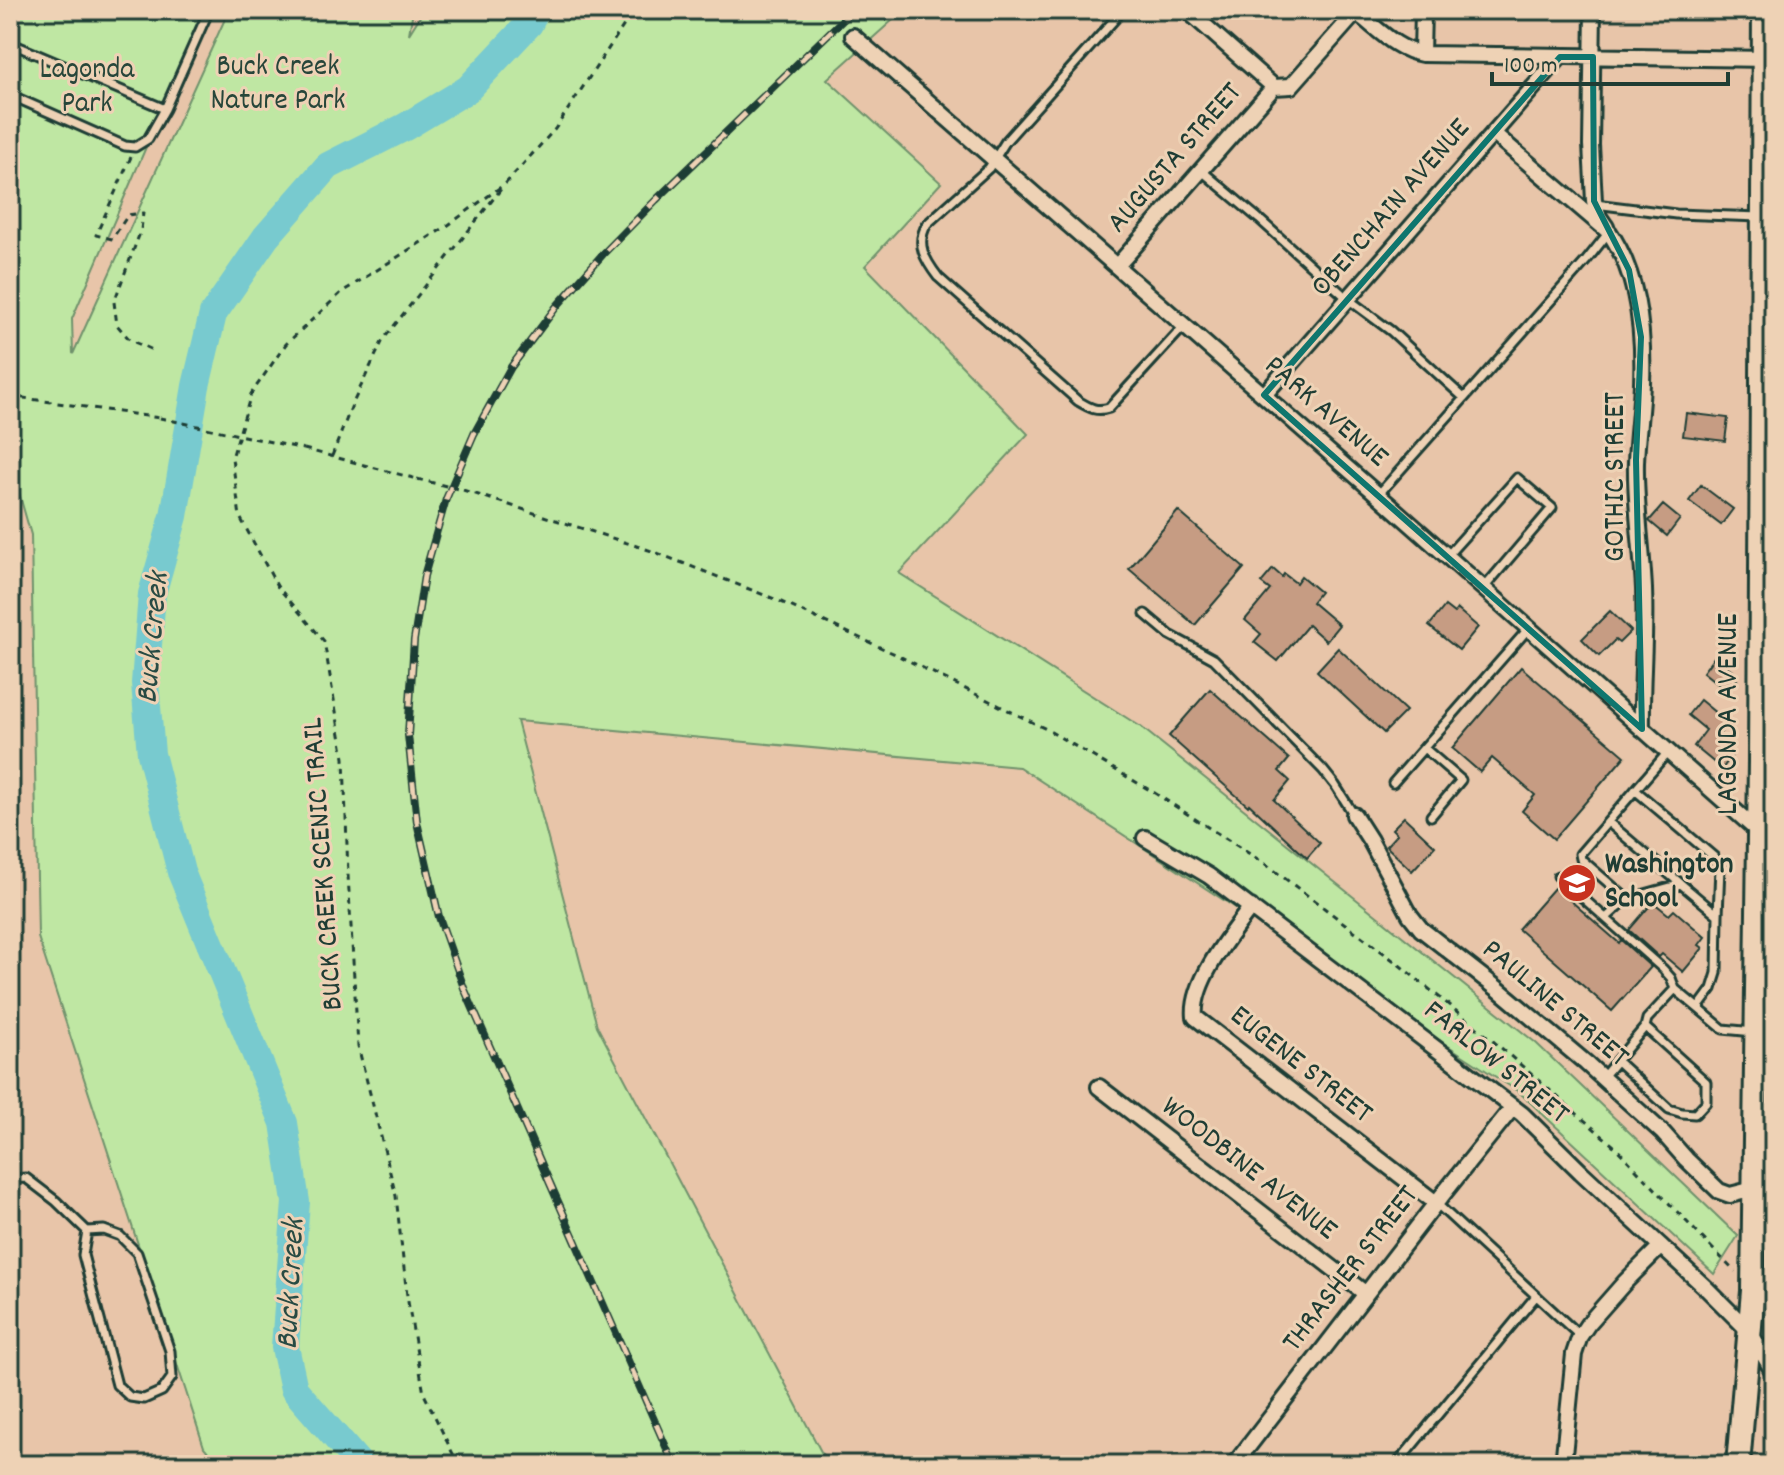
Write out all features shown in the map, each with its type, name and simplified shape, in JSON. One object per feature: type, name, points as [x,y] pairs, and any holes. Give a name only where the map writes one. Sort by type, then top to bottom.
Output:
[{"type":"main road","name":"LAGONDA AVENUE","points":[[1738,1465],[1764,1189],[1756,1032],[1766,959],[1759,832],[1769,332],[1764,217],[1769,59],[1764,10]]},
{"type":"street","points":[[1187,10],[1274,87]]},
{"type":"street","points":[[1422,54],[1423,10]]},
{"type":"street","name":"GOTHIC STREET","points":[[1593,10],[1591,145],[1595,204],[1629,270],[1641,337],[1642,379],[1636,460],[1644,591],[1642,729]]},
{"type":"street","points":[[1353,12],[1401,48],[1422,54],[1769,59]]},
{"type":"street","name":"AUGUSTA STREET","points":[[1117,266],[1274,87],[1291,86],[1353,12]]},
{"type":"street","name":"PARK AVENUE","points":[[853,36],[1759,832]]},
{"type":"street","name":"OBENCHAIN AVENUE","points":[[1264,395],[1560,57]]},
{"type":"street","name":"GOTHIC STREET","points":[[1493,133],[1609,232]]},
{"type":"street","name":"PAULINE STREET","points":[[1354,815],[1421,929],[1498,989],[1602,1078],[1663,1133],[1719,1191],[1730,1195],[1764,1189]]},
{"type":"street","name":"FARLOW STREET","points":[[1145,838],[1209,876],[1513,1107],[1750,1332],[1774,1373]]},
{"type":"street","name":"EUGENE STREET","points":[[1251,907],[1202,983],[1194,1006],[1195,1017],[1436,1203]]},
{"type":"street","name":"WOODBINE AVENUE","points":[[1099,1087],[1366,1294]]},
{"type":"street","name":"THRASHER STREET","points":[[1234,1465],[1513,1107]]},
{"type":"street","points":[[1563,1465],[1574,1354],[1580,1336],[1625,1282],[1661,1246]]},
{"type":"lane","points":[[10,95],[125,146],[135,147],[148,139],[165,109],[209,10]]},
{"type":"lane","points":[[1123,10],[1006,141],[989,168],[927,224],[922,233],[923,254],[938,277],[972,309],[1092,410],[1109,408],[1185,325]]},
{"type":"lane","points":[[10,43],[165,109]]},
{"type":"lane","points":[[1202,171],[1348,299],[1391,331],[1464,398]]},
{"type":"lane","points":[[1595,204],[1676,214],[1764,217]]},
{"type":"lane","points":[[1378,495],[1609,232]]},
{"type":"lane","points":[[1447,556],[1517,478],[1552,508],[1484,588]]},
{"type":"lane","points":[[1145,614],[1170,635],[1214,659],[1323,770],[1354,815]]},
{"type":"lane","points":[[1393,783],[1529,628]]},
{"type":"lane","points":[[1424,748],[1461,780],[1431,816]]},
{"type":"lane","points":[[1627,899],[1581,859],[1580,854],[1668,752]]},
{"type":"lane","points":[[1635,790],[1720,867],[1717,973],[1712,989],[1698,1008]]},
{"type":"lane","points":[[1608,822],[1718,915]]},
{"type":"lane","points":[[1558,876],[1663,969],[1675,989],[1723,1029],[1756,1032]]},
{"type":"lane","points":[[1606,918],[1627,899],[1681,884]]},
{"type":"lane","points":[[1602,1078],[1645,1027],[1647,1019],[1675,989]]},
{"type":"lane","points":[[1617,1061],[1669,1109],[1695,1114],[1706,1102],[1706,1082],[1645,1027]]},
{"type":"lane","points":[[10,1179],[26,1178],[87,1231],[104,1230],[120,1236],[137,1253],[170,1351],[172,1377],[162,1391],[144,1399],[130,1397],[117,1385],[83,1255],[87,1231]]},
{"type":"lane","points":[[1436,1203],[1580,1336]]},
{"type":"lane","points":[[1396,1465],[1536,1296]]},
{"type":"path","name":"BUCK CREEK SCENIC TRAIL","points":[[460,1465],[424,1394],[407,1296],[396,1196],[358,1046],[344,758],[324,641],[277,586],[240,517],[232,458],[251,394],[286,344],[342,292],[447,226],[506,183],[555,129],[634,10]]},
{"type":"path","points":[[135,147],[96,235],[112,239],[128,215],[143,213],[141,230],[114,302],[117,325],[130,340],[155,351]]},
{"type":"path","points":[[332,456],[383,340],[506,183]]},
{"type":"path","points":[[10,396],[160,418],[304,449],[463,490]]},
{"type":"highlighted area","points":[[1560,57],[1593,57],[1594,201],[1629,270],[1641,337],[1636,460],[1642,729],[1529,628],[1264,395]]},
{"type":"green space","points":[[10,10],[205,10],[72,319],[73,354],[229,10],[413,10],[409,34],[424,10],[904,10],[827,79],[941,183],[865,266],[1028,434],[899,573],[1141,727],[1536,1043],[1738,1236],[1714,1274],[1519,1092],[1019,767],[517,721],[597,1026],[828,1465],[219,1465],[204,1447],[38,937],[31,535],[10,461]]},
{"type":"green space","points":[[1762,530],[1774,541],[1774,774],[1760,762]]},
{"type":"building","points":[[1686,413],[1728,418],[1725,441],[1683,436]]},
{"type":"building","points":[[1701,485],[1733,509],[1721,525],[1689,501]]},
{"type":"building","points":[[1663,505],[1680,519],[1667,536],[1649,521]]},
{"type":"building","points":[[1178,511],[1244,568],[1195,625],[1129,569]]},
{"type":"building","points":[[1273,569],[1296,583],[1301,576],[1320,592],[1312,602],[1339,625],[1326,641],[1308,625],[1278,661],[1254,642],[1261,634],[1245,620],[1270,590],[1261,583]]},
{"type":"building","points":[[1445,606],[1454,613],[1457,609],[1478,627],[1459,650],[1429,626]]},
{"type":"building","points":[[1610,611],[1631,631],[1619,643],[1615,640],[1599,656],[1582,639]]},
{"type":"building","points":[[1338,648],[1406,711],[1384,733],[1317,671]]},
{"type":"building","points":[[1715,656],[1733,671],[1730,674],[1737,680],[1727,691],[1703,672]]},
{"type":"building","points":[[1521,667],[1625,756],[1554,839],[1522,811],[1535,795],[1492,758],[1480,772],[1452,748]]},
{"type":"building","points":[[1210,689],[1289,759],[1279,771],[1290,781],[1274,800],[1320,843],[1307,858],[1169,736]]},
{"type":"building","points":[[1700,700],[1728,723],[1715,739],[1733,754],[1722,769],[1694,746],[1706,730],[1688,715]]},
{"type":"building","points":[[1404,817],[1435,846],[1412,871],[1386,846],[1397,834],[1392,829]]},
{"type":"building","points":[[1555,887],[1651,967],[1612,1011],[1518,929]]},
{"type":"building","points":[[1653,902],[1669,915],[1674,910],[1705,937],[1699,945],[1703,948],[1683,972],[1662,954],[1659,957],[1629,930]]},
{"type":"waterway","name":"Buck Creek","points":[[360,1465],[294,1389],[285,1347],[296,1202],[284,1123],[181,872],[151,754],[145,683],[152,594],[174,516],[196,386],[213,314],[266,237],[328,166],[405,127],[468,89],[529,24],[536,10]]},
{"type":"railway","points":[[674,1465],[464,988],[439,917],[417,822],[408,735],[414,640],[424,576],[446,499],[474,434],[511,367],[557,306],[603,254],[853,10]]},
{"type":"place","name":"Washington School","points":[[1577,883]]},
{"type":"park label","name":"Buck Creek Nature Park","points":[[278,85]]},
{"type":"park label","name":"Lagonda Park","points":[[87,88]]}]
